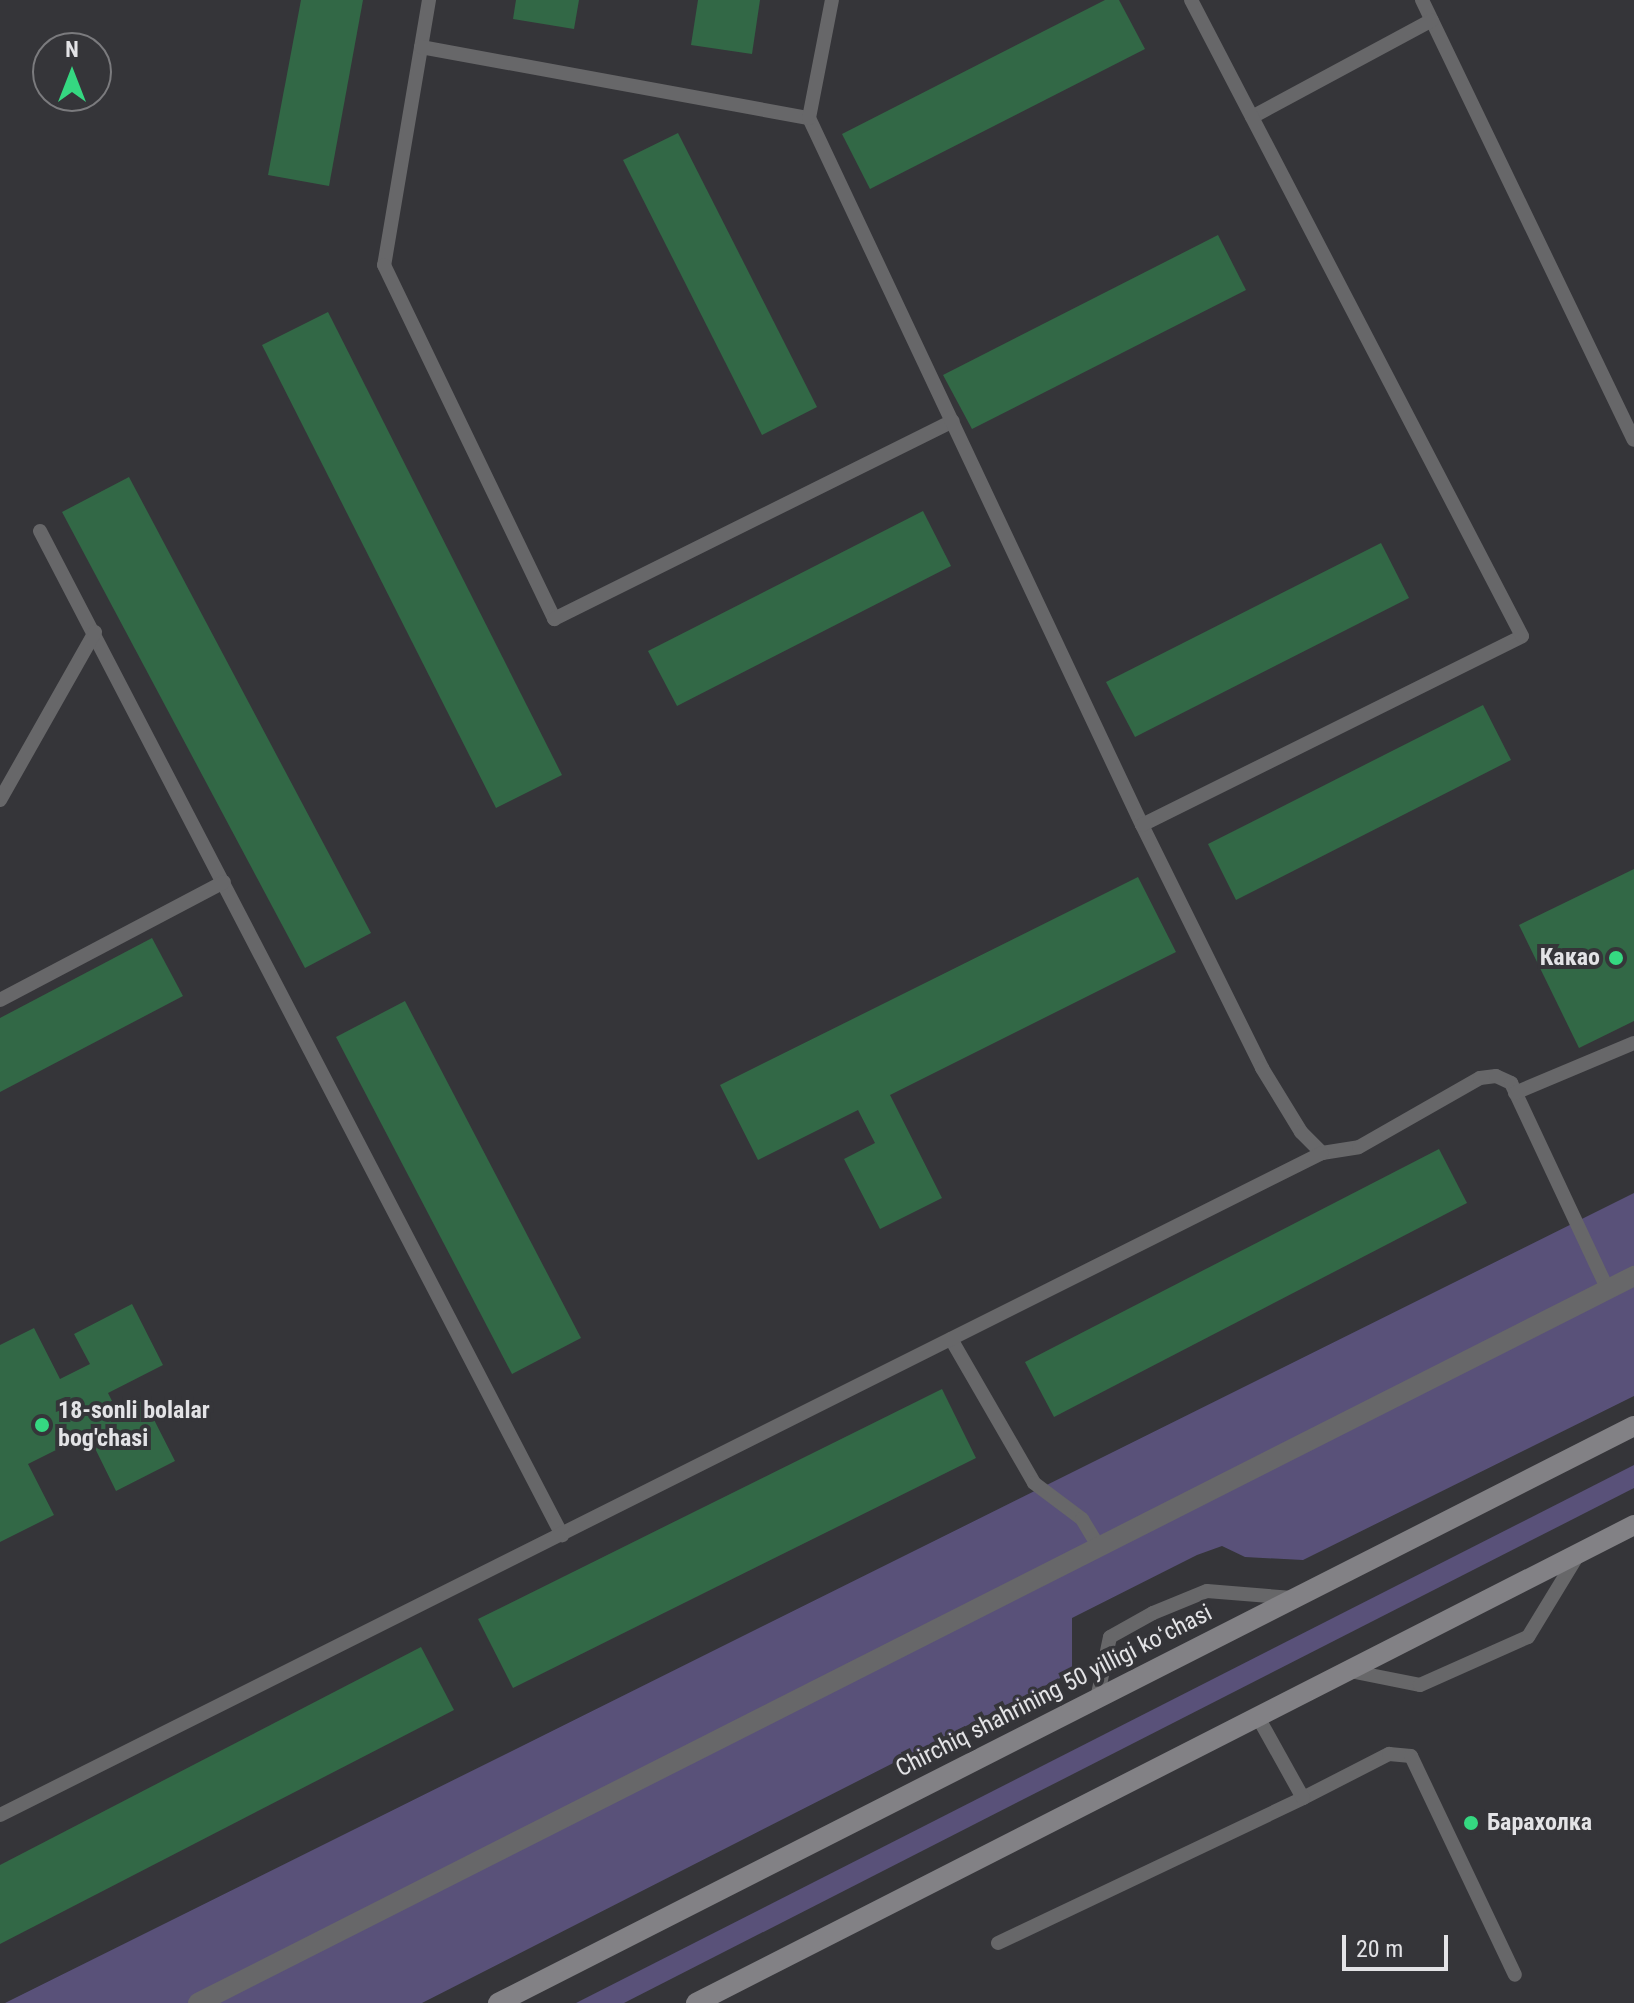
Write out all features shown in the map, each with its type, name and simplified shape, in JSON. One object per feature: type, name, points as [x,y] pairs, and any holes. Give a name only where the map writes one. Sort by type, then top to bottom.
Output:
[{"type":"main road","name":"Chirchiq shahrining 50 yilligi koʻchasi","points":[[498,2003],[1634,1426]]},
{"type":"main road","points":[[696,2003],[1634,1525]]},
{"type":"street","points":[[198,2003],[1634,1276]]},
{"type":"lane","points":[[429,0],[384,265],[554,619],[952,421]]},
{"type":"lane","points":[[832,0],[809,118],[1142,825],[1262,1068],[1301,1132],[1322,1153]]},
{"type":"lane","points":[[1142,825],[1522,636],[1191,0]]},
{"type":"lane","points":[[1422,0],[1634,440]]},
{"type":"lane","points":[[1252,117],[1432,20]]},
{"type":"lane","points":[[421,47],[809,118]]},
{"type":"lane","points":[[40,531],[562,1535]]},
{"type":"lane","points":[[0,800],[95,632]]},
{"type":"lane","points":[[0,1000],[224,882]]},
{"type":"lane","points":[[1515,1093],[1634,1043]]},
{"type":"lane","points":[[0,1815],[1322,1153],[1359,1147],[1480,1078],[1496,1076],[1511,1083],[1608,1290]]},
{"type":"lane","points":[[951,1339],[1034,1483],[1082,1519],[1098,1546]]},
{"type":"lane","points":[[1350,1671],[1420,1685],[1528,1637],[1579,1553]]},
{"type":"lane","points":[[1097,1699],[1110,1637],[1153,1613],[1207,1591],[1294,1599]]},
{"type":"lane","points":[[1258,1717],[1303,1798]]},
{"type":"lane","points":[[998,1943],[1389,1754],[1411,1756],[1515,1975]]},
{"type":"shaded area","points":[[1634,1193],[1634,1396],[1303,1560],[1245,1557],[1222,1546],[1197,1555],[1072,1618],[1072,1672],[422,2003],[5,2003]]},
{"type":"shaded area","points":[[1634,1465],[1634,1488],[624,2003],[576,2003]]},
{"type":"building","points":[[301,0],[363,0],[329,186],[268,175]]},
{"type":"building","points":[[516,0],[579,0],[574,29],[513,19]]},
{"type":"building","points":[[698,0],[760,0],[752,54],[691,45]]},
{"type":"building","points":[[1105,0],[1119,0],[1145,49],[870,189],[842,134]]},
{"type":"building","points":[[678,133],[817,407],[762,435],[623,160]]},
{"type":"building","points":[[1218,235],[1246,290],[972,429],[943,375]]},
{"type":"building","points":[[328,312],[562,775],[496,808],[262,345]]},
{"type":"building","points":[[129,477],[371,933],[305,968],[62,512]]},
{"type":"building","points":[[923,511],[951,566],[677,706],[648,651]]},
{"type":"building","points":[[1381,543],[1409,598],[1135,737],[1106,682]]},
{"type":"building","points":[[1483,705],[1511,760],[1236,900],[1208,844]]},
{"type":"building","points":[[1634,869],[1634,1021],[1579,1048],[1519,925]]},
{"type":"building","points":[[1138,877],[1176,952],[890,1095],[942,1198],[880,1229],[844,1159],[875,1143],[858,1110],[758,1160],[720,1085]]},
{"type":"building","points":[[152,938],[183,996],[0,1092],[0,1018]]},
{"type":"building","points":[[405,1001],[581,1338],[512,1374],[336,1037]]},
{"type":"building","points":[[1439,1149],[1467,1203],[1054,1417],[1025,1362]]},
{"type":"building","points":[[132,1304],[163,1365],[108,1393],[118,1413],[144,1400],[175,1461],[116,1491],[88,1434],[28,1464],[54,1515],[0,1542],[0,1345],[34,1328],[60,1379],[90,1364],[74,1334]]},
{"type":"building","points":[[942,1389],[976,1458],[513,1688],[478,1619]]},
{"type":"building","points":[[421,1647],[454,1710],[0,1944],[0,1865]]},
{"type":"place","name":"Какао","points":[[1616,958]]},
{"type":"place","name":"18-sonli bolalar bog'chasi","points":[[42,1425]]},
{"type":"place","name":"Барахолка","points":[[1471,1823]]}]
